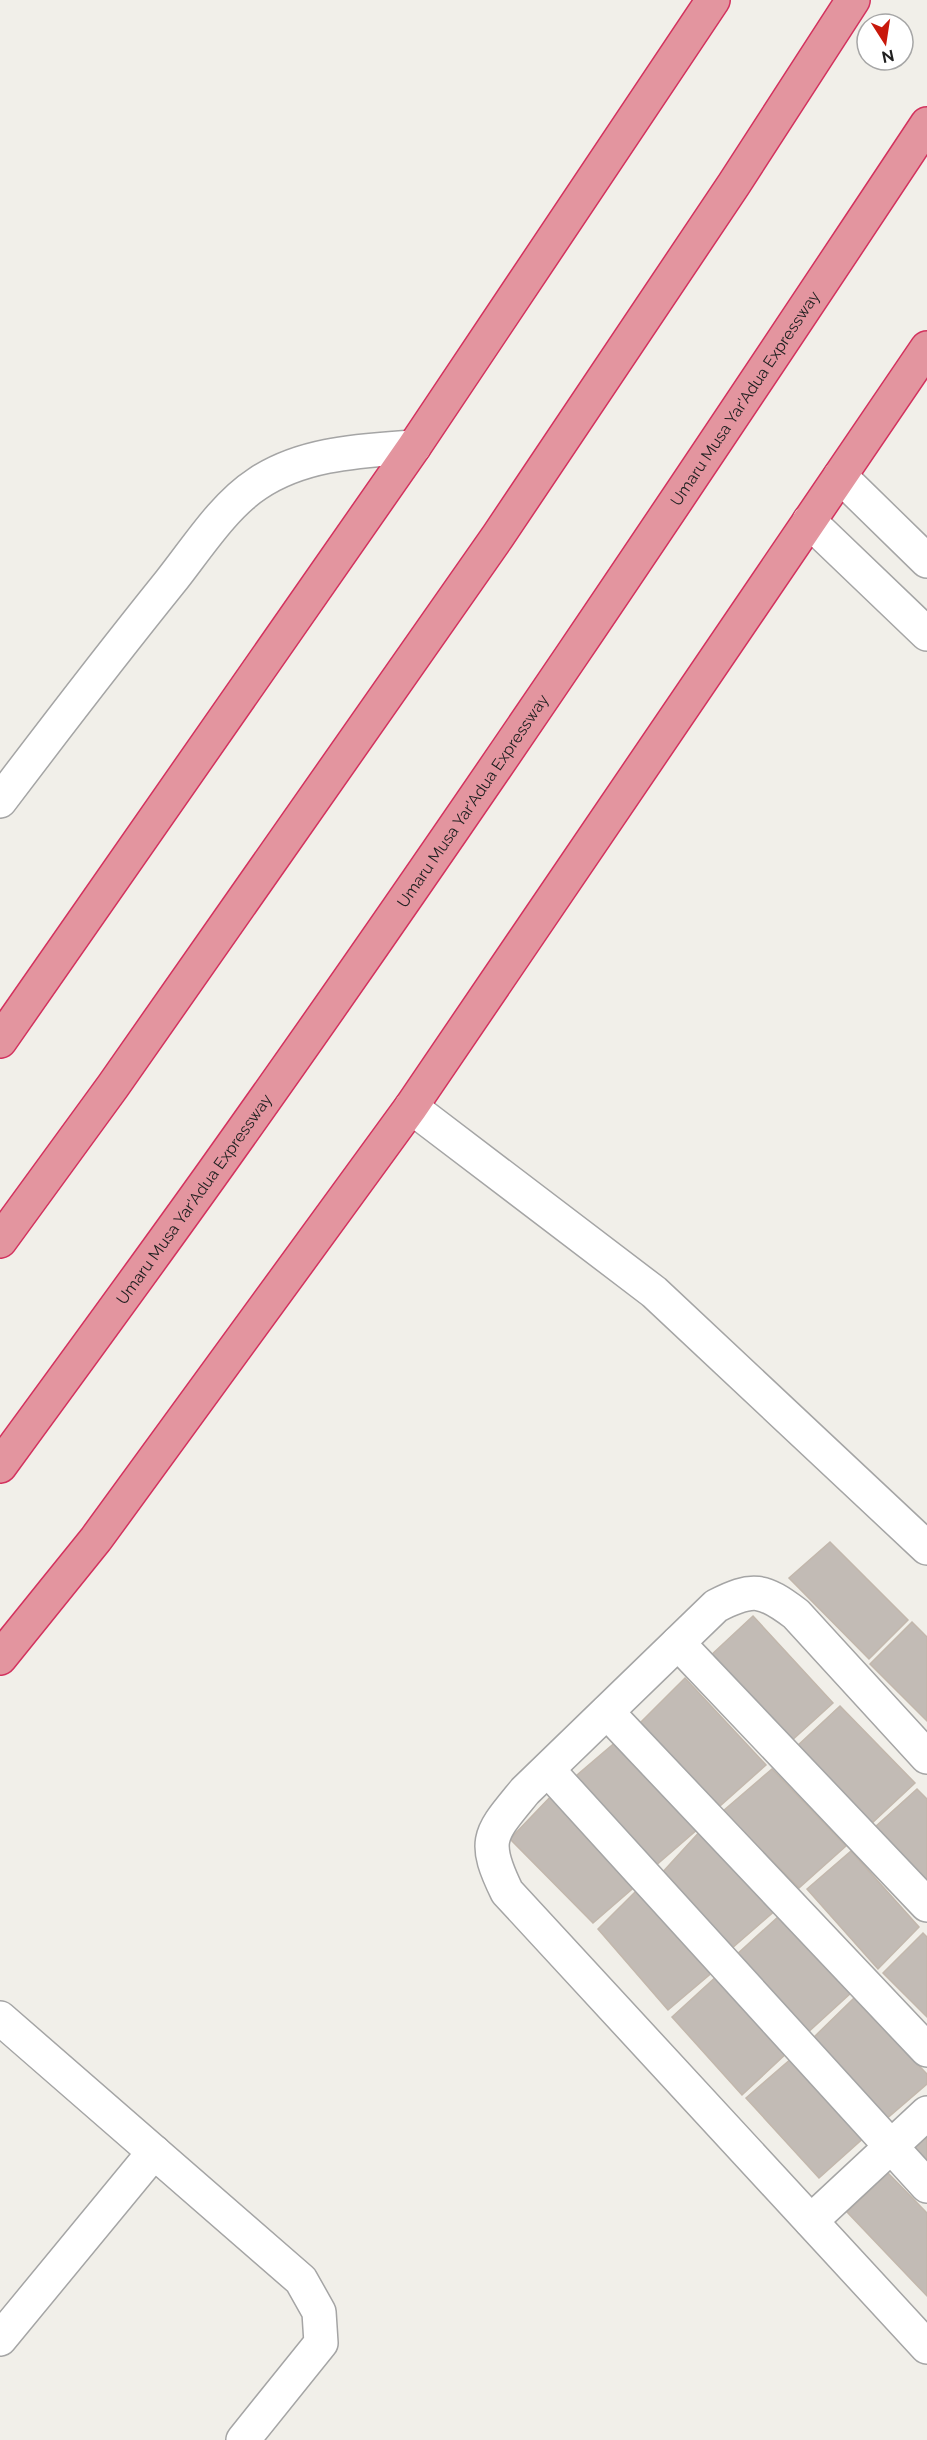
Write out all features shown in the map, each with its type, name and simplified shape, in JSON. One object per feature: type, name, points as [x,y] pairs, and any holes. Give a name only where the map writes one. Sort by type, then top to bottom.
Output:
[{"type":"highway","points":[[0,1041],[414,447],[713,0]]},
{"type":"highway","points":[[0,1241],[120,1076],[498,536],[734,184],[853,0]]},
{"type":"highway","name":"Umaru Musa Yar'Adua Expressway","points":[[0,1466],[212,1174],[440,848],[682,494],[927,124]]},
{"type":"highway","points":[[0,1658],[96,1539],[411,1107],[927,348]]},
{"type":"street","points":[[0,801],[220,518],[256,484],[299,464],[349,452],[414,447]]},
{"type":"street","points":[[840,476],[927,561]]},
{"type":"street","points":[[809,521],[927,634]]},
{"type":"street","points":[[411,1107],[654,1292],[927,1548]]},
{"type":"street","points":[[927,1757],[796,1614],[771,1595],[741,1593],[716,1605],[548,1770],[499,1823],[490,1847],[496,1869],[507,1892],[927,2347]]},
{"type":"street","points":[[678,1643],[927,1905]]},
{"type":"street","points":[[607,1712],[927,2050]]},
{"type":"street","points":[[548,1770],[927,2186]]},
{"type":"street","points":[[0,2018],[301,2280],[319,2312],[321,2343],[243,2440]]},
{"type":"street","points":[[811,2221],[927,2113]]},
{"type":"street","points":[[0,2339],[154,2152]]},
{"type":"building","points":[[830,1542],[908,1620],[869,1659],[789,1578]]},
{"type":"building","points":[[753,1616],[833,1703],[789,1743],[709,1657]]},
{"type":"building","points":[[912,1622],[927,1637],[927,1721],[870,1664]]},
{"type":"building","points":[[685,1678],[766,1765],[720,1806],[638,1725]]},
{"type":"building","points":[[840,1706],[915,1783],[870,1825],[795,1748]]},
{"type":"building","points":[[618,1740],[698,1829],[654,1867],[570,1781]]},
{"type":"building","points":[[772,1769],[846,1846],[799,1888],[723,1811]]},
{"type":"building","points":[[917,1789],[927,1799],[927,1881],[875,1827]]},
{"type":"building","points":[[553,1794],[638,1884],[593,1923],[510,1839]]},
{"type":"building","points":[[702,1829],[777,1909],[731,1949],[660,1875]]},
{"type":"building","points":[[851,1851],[919,1927],[878,1969],[807,1889]]},
{"type":"building","points":[[638,1889],[714,1971],[668,2010],[598,1929]]},
{"type":"building","points":[[779,1916],[851,1993],[805,2035],[735,1956]]},
{"type":"building","points":[[923,1933],[927,1937],[927,2017],[883,1973]]},
{"type":"building","points":[[719,1974],[788,2052],[742,2095],[672,2017]]},
{"type":"building","points":[[854,1998],[927,2074],[927,2084],[884,2121],[811,2040]]},
{"type":"building","points":[[792,2058],[867,2135],[819,2178],[746,2098]]},
{"type":"building","points":[[927,2137],[927,2166],[913,2150]]},
{"type":"building","points":[[888,2173],[927,2213],[927,2296],[847,2212]]}]
